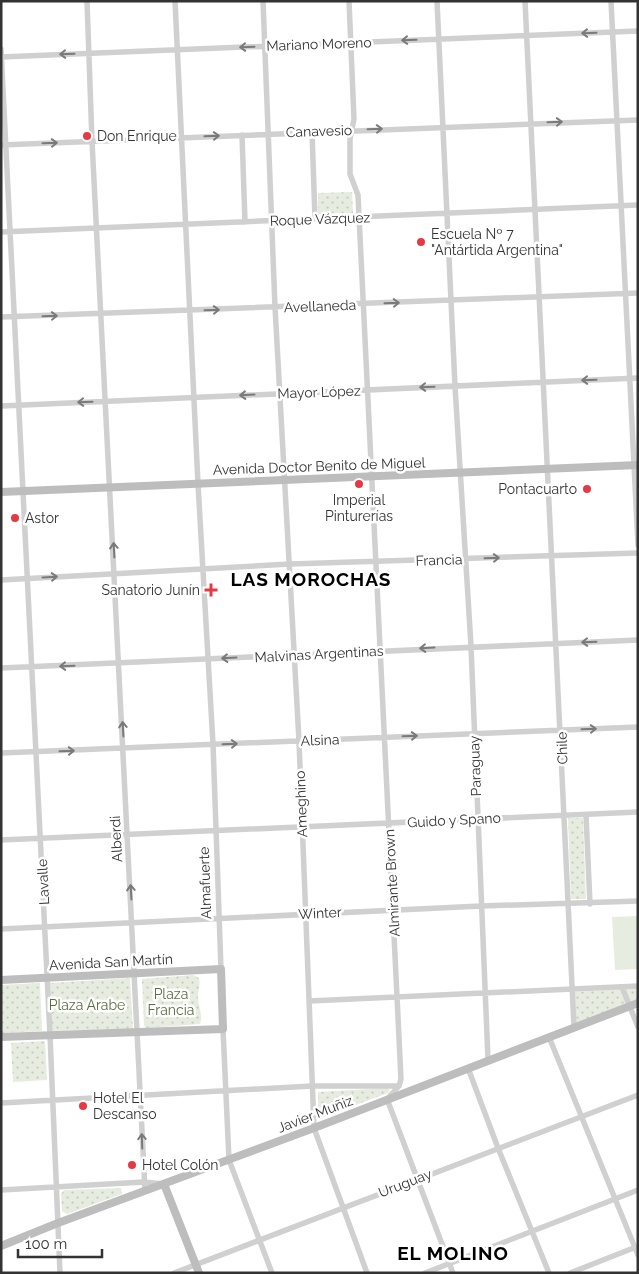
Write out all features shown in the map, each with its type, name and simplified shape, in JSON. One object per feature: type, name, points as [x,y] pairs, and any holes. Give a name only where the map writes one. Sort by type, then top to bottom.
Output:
[{"type":"main road","name":"Avenida Doctor Benito de Miguel","points":[[1,492],[636,465]]},
{"type":"main road","name":"Avenida San Martín","points":[[1,980],[221,969]]},
{"type":"main road","name":"Almafuerte","points":[[221,969],[223,1029]]},
{"type":"main road","name":"Javier Muñiz","points":[[1,1246],[145,1186],[164,1184],[229,1160],[638,1003]]},
{"type":"main road","points":[[1,1037],[223,1029]]},
{"type":"main road","points":[[164,1184],[199,1273]]},
{"type":"street","name":"Alberdi","points":[[87,1],[96,228],[120,663],[145,1186]]},
{"type":"street","name":"Almafuerte","points":[[175,1],[180,137],[213,744],[221,969]]},
{"type":"street","name":"Ameghino","points":[[263,1],[275,307],[299,741],[314,1128],[367,1273]]},
{"type":"street","name":"Almirante Brown","points":[[349,1],[354,119],[351,130],[350,174],[358,192],[401,1079],[399,1086]]},
{"type":"street","name":"Paraguay","points":[[437,1],[455,386],[471,646],[488,1060]]},
{"type":"street","name":"Chile","points":[[525,1],[574,1027]]},
{"type":"street","points":[[611,1],[629,378],[636,465],[638,545]]},
{"type":"street","name":"Mariano Moreno","points":[[1,57],[638,31]]},
{"type":"street","name":"Lavalle","points":[[1,49],[3,145],[10,231],[24,491],[48,978],[60,1273]]},
{"type":"street","name":"Canavesio","points":[[3,145],[442,126],[638,120]]},
{"type":"street","points":[[312,132],[316,219]]},
{"type":"street","points":[[242,135],[245,222]]},
{"type":"street","name":"Roque Vázquez","points":[[1,232],[638,205]]},
{"type":"street","name":"Avellaneda","points":[[1,318],[638,293]]},
{"type":"street","name":"Mayor López","points":[[1,406],[638,378]]},
{"type":"street","name":"Francia","points":[[1,580],[290,564],[638,553]]},
{"type":"street","name":"Malvinas Argentinas","points":[[1,668],[638,640]]},
{"type":"street","name":"Alsina","points":[[1,753],[638,727]]},
{"type":"street","name":"Guido y Spano","points":[[1,840],[638,812]]},
{"type":"street","points":[[586,814],[590,904]]},
{"type":"street","name":"Winter","points":[[1,929],[568,902],[590,904],[638,901]]},
{"type":"street","points":[[309,1001],[638,986]]},
{"type":"street","points":[[622,987],[638,1028]]},
{"type":"street","name":"Almafuerte","points":[[223,1029],[229,1160],[272,1273]]},
{"type":"street","points":[[549,1036],[638,1255]]},
{"type":"street","points":[[468,1068],[549,1273]]},
{"type":"street","points":[[1,1103],[312,1086],[399,1086]]},
{"type":"street","points":[[399,1086],[387,1099],[453,1273]]},
{"type":"street","name":"Uruguay","points":[[174,1273],[638,1095]]},
{"type":"street","points":[[1,1190],[145,1186]]},
{"type":"street","points":[[425,1273],[638,1190]]},
{"type":"street","points":[[570,1273],[636,1247]]},
{"type":"green space","points":[[352,192],[353,213],[318,214],[318,193]]},
{"type":"green space","points":[[568,818],[583,818],[586,899],[571,899]]},
{"type":"green space","points":[[638,916],[638,969],[615,970],[612,917]]},
{"type":"green space","name":"Plaza Francia","points":[[193,975],[199,978],[200,1024],[146,1028],[144,1025],[142,979]]},
{"type":"green space","name":"Plaza Arabe","points":[[130,978],[133,1029],[52,1031],[50,983]]},
{"type":"green space","points":[[40,983],[42,1031],[1,1033],[1,985]]},
{"type":"green space","points":[[638,988],[638,1001],[631,1004],[625,989]]},
{"type":"green space","points":[[621,989],[628,1005],[576,1025],[575,992]]},
{"type":"green space","points":[[45,1041],[47,1080],[13,1082],[11,1043]]},
{"type":"green space","points":[[387,1088],[390,1090],[388,1093],[318,1119],[318,1092]]},
{"type":"green space","points":[[121,1188],[122,1194],[67,1214],[62,1211],[61,1194],[64,1190]]},
{"type":"place","name":"Don Enrique","points":[[87,136]]},
{"type":"place","name":"Escuela Nº 7 \"Antártida Argentina\"","points":[[421,242]]},
{"type":"place","name":"Imperial Pinturerías","points":[[359,484]]},
{"type":"place","name":"Pontacuarto","points":[[587,489]]},
{"type":"place","name":"Astor","points":[[15,518]]},
{"type":"place","name":"Sanatorio Junín","points":[[211,590]]},
{"type":"place","name":"Hotel El Descanso","points":[[83,1106]]},
{"type":"place","name":"Hotel Colón","points":[[132,1165]]},
{"type":"district","name":"LAS MOROCHAS","points":[[311,579]]},
{"type":"district","name":"EL MOLINO","points":[[453,1253]]}]
